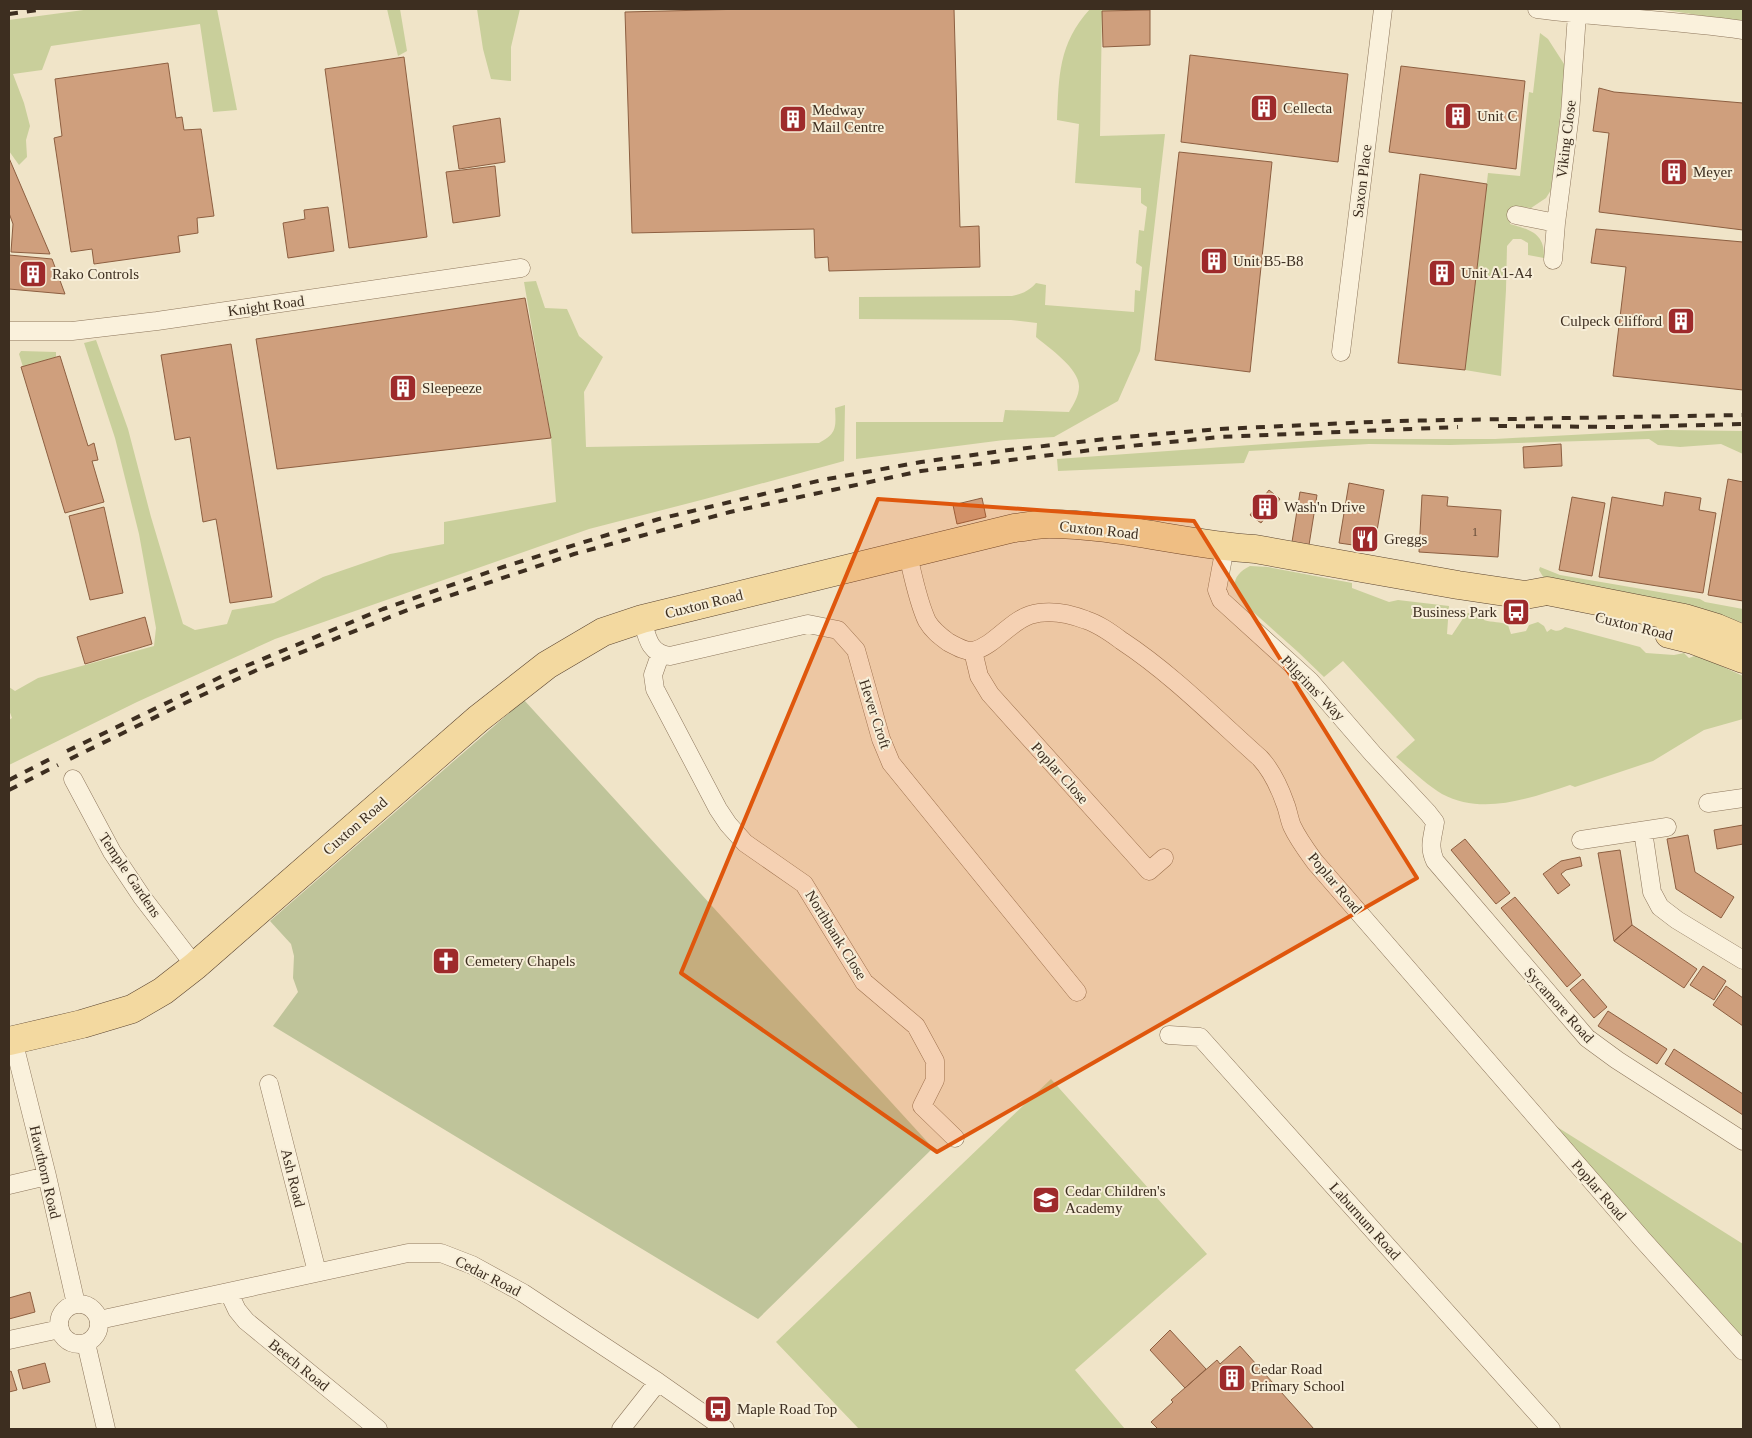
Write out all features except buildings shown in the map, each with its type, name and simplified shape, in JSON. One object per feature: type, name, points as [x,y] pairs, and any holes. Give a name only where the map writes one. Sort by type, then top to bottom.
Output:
[{"type":"main road","name":"Cuxton Road","points":[[11,1040],[82,1024],[132,1009],[164,992],[478,719],[547,664],[603,632],[642,619],[1014,528],[1048,524],[1100,528],[1225,547],[1255,549],[1525,595],[1543,604],[1693,640],[1743,659]]},
{"type":"main road","name":"Cuxton Road","points":[[1525,595],[1547,591],[1666,615],[1709,626],[1743,639]]},
{"type":"street","name":"Saxon Place","points":[[1341,352],[1383,9]]},
{"type":"street","points":[[1537,9],[1743,30]]},
{"type":"street","name":"Viking Close","points":[[1552,260],[1570,114],[1577,14]]},
{"type":"street","points":[[1516,215],[1556,224]]},
{"type":"street","name":"Knight Road","points":[[9,331],[56,332],[157,321],[521,268]]},
{"type":"street","name":"Pilgrims' Way","points":[[1225,547],[1218,590],[1221,600],[1310,681],[1435,822]]},
{"type":"street","points":[[908,555],[928,623],[941,637],[961,648],[972,651]]},
{"type":"street","name":"Poplar Road","points":[[972,651],[988,644],[1016,622],[1030,615],[1048,612],[1068,613],[1088,620],[1140,652],[1260,758],[1270,769],[1275,779],[1300,843],[1629,1224],[1743,1351]]},
{"type":"street","points":[[642,619],[649,641],[660,655]]},
{"type":"street","name":"Hever Croft","points":[[660,655],[670,656],[808,624],[838,630],[856,650],[881,738],[892,763],[1077,992]]},
{"type":"street","name":"Poplar Close","points":[[972,651],[979,676],[990,694],[1148,871],[1164,858]]},
{"type":"street","name":"Northbank Close","points":[[660,655],[653,675],[655,689],[718,808],[728,824],[745,843],[804,884],[864,982],[916,1026],[935,1061],[935,1080],[922,1106],[955,1138]]},
{"type":"street","name":"Temple Gardens","points":[[73,780],[112,852],[195,966]]},
{"type":"street","points":[[1708,803],[1743,798]]},
{"type":"street","name":"Sycamore Road","points":[[1435,822],[1430,843],[1435,861],[1587,1038],[1617,1060],[1743,1141]]},
{"type":"street","points":[[1581,840],[1666,827]]},
{"type":"street","points":[[1643,831],[1652,892],[1660,907],[1743,960]]},
{"type":"street","name":"Laburnum Road","points":[[1169,1035],[1200,1037],[1551,1429]]},
{"type":"street","name":"Hawthorn Road","points":[[11,1040],[47,1176],[76,1304]]},
{"type":"street","name":"Ash Road","points":[[269,1084],[317,1272]]},
{"type":"street","points":[[9,1185],[47,1176]]},
{"type":"street","name":"Cedar Road","points":[[99,1320],[408,1253],[441,1253],[472,1265],[523,1293],[658,1382],[725,1429]]},
{"type":"street","name":"Beech Road","points":[[229,1293],[237,1310],[246,1321],[378,1429]]},
{"type":"street","points":[[76,1304],[88,1306],[97,1314],[99,1320],[98,1332],[91,1341],[86,1343],[73,1344],[67,1340],[60,1329],[61,1316],[64,1311],[76,1304]]},
{"type":"street","points":[[9,1340],[60,1329]]},
{"type":"street","points":[[86,1343],[106,1429]]},
{"type":"street","points":[[621,1429],[658,1382]]},
{"type":"highlighted area","points":[[878,499],[1194,521],[1417,878],[937,1152],[681,973]]},
{"type":"green space","points":[[91,9],[217,9],[237,110],[213,112],[200,24],[51,46],[42,70],[13,74],[30,126],[26,140],[27,157],[19,165],[9,151],[9,20]]},
{"type":"green space","points":[[387,9],[400,9],[407,51],[398,56]]},
{"type":"green space","points":[[477,9],[520,9],[511,47],[511,81],[491,79],[483,49]]},
{"type":"green space","points":[[1090,9],[1124,10],[1102,11],[1100,136],[1165,134],[1140,351],[1118,401],[1054,437],[1004,440],[856,459],[856,422],[1003,422],[1005,410],[1069,412],[1079,390],[1075,373],[1056,353],[1036,337],[1037,323],[1011,320],[859,319],[859,297],[1012,296],[1025,292],[1036,283],[1046,285],[1045,305],[1134,312],[1135,290],[1140,291],[1142,267],[1136,263],[1139,230],[1144,231],[1147,207],[1141,203],[1141,188],[1075,183],[1079,124],[1057,120],[1058,89],[1062,61],[1066,48],[1079,22]]},
{"type":"green space","points":[[1659,9],[1743,9],[1743,22]]},
{"type":"green space","points":[[1540,33],[1548,39],[1566,67],[1551,190],[1546,198],[1531,208],[1514,206],[1510,224],[1524,228],[1539,238],[1544,250],[1544,258],[1528,255],[1528,243],[1521,239],[1513,239],[1507,246],[1501,376],[1465,370],[1488,173],[1520,176],[1529,92],[1533,93]]},
{"type":"green space","points":[[536,281],[545,308],[567,309],[579,336],[603,357],[584,392],[586,447],[819,443],[825,440],[834,429],[835,408],[845,405],[844,461],[589,529],[275,639],[137,702],[9,765],[9,720],[12,718],[9,710],[9,687],[15,691],[38,678],[154,646],[156,628],[139,534],[115,438],[84,343],[96,340],[128,429],[151,517],[183,624],[195,630],[227,624],[232,610],[274,603],[323,577],[390,554],[444,544],[444,522],[556,502],[551,438],[524,282]]},
{"type":"green space","points":[[21,351],[56,352],[56,357],[23,367],[19,354]]},
{"type":"green space","points":[[1666,430],[1743,431],[1743,454],[1721,444],[1680,447],[1658,445],[1649,439],[1450,445],[1369,444],[1249,451],[1244,463],[1058,471],[1057,459],[1336,439],[1495,439]]},
{"type":"green space","points":[[1250,566],[1268,567],[1352,583],[1352,588],[1389,602],[1398,600],[1449,606],[1447,634],[1452,635],[1466,614],[1476,610],[1483,612],[1484,620],[1508,625],[1511,634],[1526,631],[1529,625],[1538,622],[1544,626],[1547,632],[1551,629],[1558,631],[1565,627],[1640,647],[1646,653],[1674,655],[1684,653],[1689,658],[1697,655],[1743,676],[1743,719],[1704,730],[1653,761],[1575,787],[1570,785],[1506,803],[1474,804],[1458,800],[1437,791],[1396,757],[1415,740],[1343,661],[1324,677],[1243,603],[1236,592],[1235,582],[1239,573]]},
{"type":"green space","points":[[1540,567],[1560,575],[1700,599],[1705,602],[1743,609],[1743,623],[1697,608],[1548,585],[1539,570]]},
{"type":"green space","points":[[524,700],[933,1148],[758,1319],[273,1026],[298,992],[293,978],[294,956],[291,944],[270,921]]},
{"type":"green space","name":"Cedar Children's Academy","points":[[1051,1079],[1207,1254],[1075,1370],[1125,1429],[859,1429],[776,1342]]},
{"type":"green space","points":[[1554,1125],[1743,1244],[1743,1339],[1640,1227]]},
{"type":"railway","points":[[9,14],[44,9]]},
{"type":"railway","points":[[67,751],[229,673],[383,609],[503,567],[659,519],[822,480],[921,462],[1009,450],[1219,429],[1393,421],[1743,415]]},
{"type":"railway","points":[[1498,426],[1619,427],[1743,424]]},
{"type":"railway","points":[[70,759],[257,670],[410,609],[574,554],[730,512],[921,471],[1100,449],[1220,437],[1458,427]]},
{"type":"railway","points":[[9,780],[54,757]]},
{"type":"railway","points":[[9,790],[58,765]]},
{"type":"place","name":"Cellecta","points":[[1264,108]]},
{"type":"place","name":"Unit C","points":[[1458,116]]},
{"type":"place","name":"Medway Mail Centre","points":[[793,119]]},
{"type":"place","name":"Meyer","points":[[1674,172]]},
{"type":"place","name":"Unit B5-B8","points":[[1214,261]]},
{"type":"place","name":"Unit A1-A4","points":[[1442,273]]},
{"type":"place","name":"Rako Controls","points":[[33,274]]},
{"type":"place","name":"Culpeck Clifford","points":[[1681,321]]},
{"type":"place","name":"Sleepeeze","points":[[403,388]]},
{"type":"place","name":"Wash'n Drive","points":[[1265,507]]},
{"type":"place","name":"Greggs","points":[[1365,539]]},
{"type":"place","name":"Business Park","points":[[1516,612]]},
{"type":"place","name":"Cemetery Chapels","points":[[446,961]]},
{"type":"place","name":"Cedar Children's Academy","points":[[1046,1200]]},
{"type":"place","name":"Cedar Road Primary School","points":[[1232,1378]]},
{"type":"place","name":"Maple Road Top","points":[[718,1409]]}]
